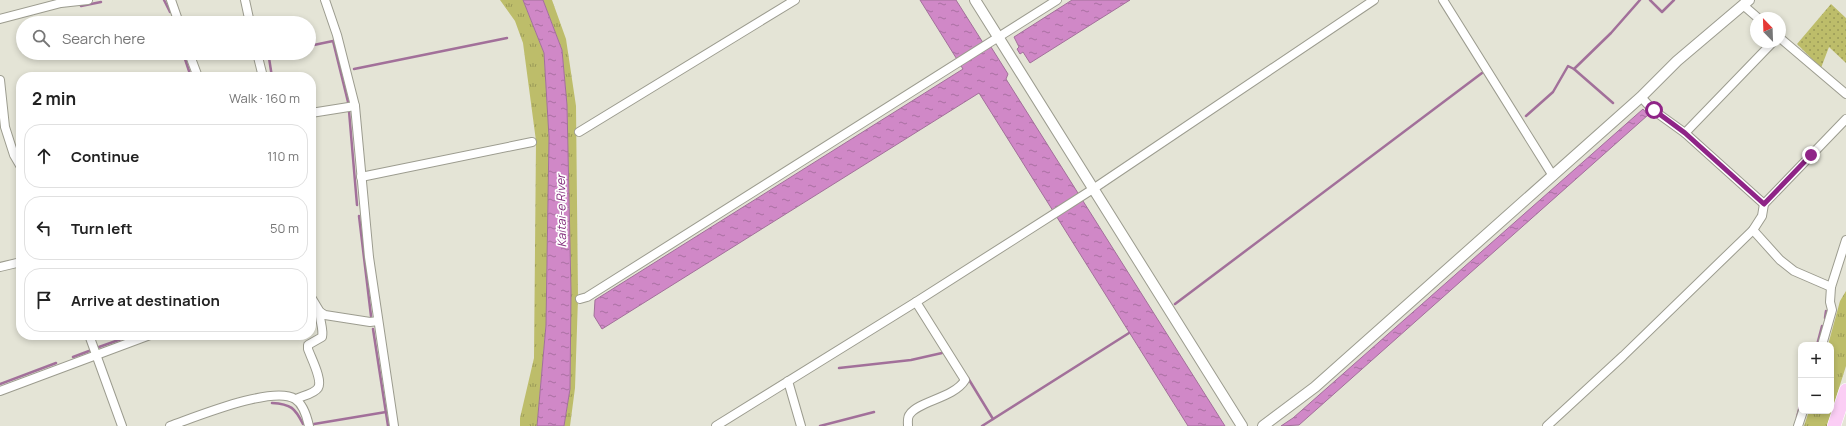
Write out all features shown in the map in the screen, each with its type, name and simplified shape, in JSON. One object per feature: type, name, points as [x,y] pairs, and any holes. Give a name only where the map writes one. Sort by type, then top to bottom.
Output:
[{"type":"main road","points":[[1834,426],[1846,390]]},
{"type":"street","points":[[0,19],[61,3],[88,0]]},
{"type":"street","points":[[171,0],[177,16]]},
{"type":"street","points":[[245,0],[248,16]]},
{"type":"street","points":[[326,0],[337,35],[354,106],[369,257],[394,426]]},
{"type":"street","points":[[579,132],[795,0]]},
{"type":"street","points":[[975,0],[1242,426]]},
{"type":"street","points":[[580,299],[587,297],[1058,0]]},
{"type":"street","points":[[716,426],[916,302],[1052,215],[1374,0]]},
{"type":"street","points":[[1443,0],[1553,176]]},
{"type":"street","points":[[1263,426],[1316,387],[1641,97],[1676,61],[1746,3],[1753,12]]},
{"type":"street","points":[[1786,43],[1846,94]]},
{"type":"street","points":[[1685,133],[1767,48]]},
{"type":"street","points":[[192,60],[196,72]]},
{"type":"street","points":[[259,60],[262,72]]},
{"type":"street","points":[[0,80],[5,127],[16,158]]},
{"type":"street","points":[[1641,97],[1654,110],[1685,133],[1764,204]]},
{"type":"street","points":[[316,112],[354,106]]},
{"type":"street","points":[[1547,426],[1623,356],[1753,230],[1762,216],[1764,204],[1846,119]]},
{"type":"street","points":[[361,176],[532,142]]},
{"type":"street","points":[[1753,230],[1780,260],[1794,271],[1831,287]]},
{"type":"street","points":[[1823,342],[1832,310],[1830,302],[1831,287],[1846,240]]},
{"type":"street","points":[[0,267],[16,263]]},
{"type":"street","points":[[908,426],[908,416],[912,411],[947,394],[963,384],[965,380],[916,302]]},
{"type":"street","points":[[316,305],[320,312],[325,315],[370,322],[378,321]]},
{"type":"street","points":[[316,340],[322,336],[323,333],[319,319],[320,312]]},
{"type":"street","points":[[91,340],[122,426]]},
{"type":"street","points":[[0,391],[136,340]]},
{"type":"street","points":[[296,399],[314,391],[318,387],[320,380],[308,349],[308,345],[316,340]]},
{"type":"street","points":[[788,382],[801,426]]},
{"type":"street","points":[[170,426],[259,397],[285,395],[296,399],[303,408],[309,426]]},
{"type":"street","points":[[1798,426],[1803,414]]},
{"type":"green space","points":[[500,0],[523,0],[544,53],[549,137],[546,325],[537,426],[520,426],[520,418],[534,358],[536,141],[523,43],[515,21]]},
{"type":"green space","points":[[543,0],[552,0],[566,39],[576,106],[578,298],[575,388],[570,426],[564,426],[570,389],[571,292],[567,105],[562,50]]},
{"type":"green space","points":[[1831,4],[1846,18],[1846,63],[1829,47],[1821,68],[1797,44]]},
{"type":"green space","points":[[1846,291],[1846,366],[1834,404],[1834,342],[1829,342],[1840,301]]},
{"type":"green space","points":[[1808,414],[1831,414],[1827,426],[1804,426]]},
{"type":"water","name":"Kaitai-e River","points":[[523,0],[543,0],[562,50],[567,105],[571,292],[570,389],[564,426],[537,426],[546,325],[549,137],[544,53]]},
{"type":"water","points":[[920,0],[956,0],[987,49],[991,47],[1008,74],[1006,79],[1225,426],[1188,426],[979,93],[602,329],[594,316],[595,300],[963,69]]},
{"type":"water","points":[[1072,0],[1130,0],[1030,63],[1023,52],[1020,54],[1017,49],[1019,47],[1014,37]]},
{"type":"water","points":[[1643,109],[1648,115],[1299,425],[1281,426],[1293,418]]},
{"type":"waterway","points":[[164,0],[170,12]]},
{"type":"waterway","points":[[1613,103],[1574,69],[1611,33],[1640,0]]},
{"type":"waterway","points":[[1650,0],[1662,12],[1674,0]]},
{"type":"waterway","points":[[81,6],[101,2]]},
{"type":"waterway","points":[[354,69],[507,38]]},
{"type":"waterway","points":[[316,45],[333,41],[348,102]]},
{"type":"waterway","points":[[185,60],[189,72]]},
{"type":"waterway","points":[[269,60],[271,72]]},
{"type":"waterway","points":[[1526,116],[1553,92],[1568,66],[1574,69]]},
{"type":"waterway","points":[[1175,304],[1482,73]]},
{"type":"waterway","points":[[349,111],[357,205]]},
{"type":"waterway","points":[[359,216],[371,316]]},
{"type":"waterway","points":[[1825,318],[1826,311]]},
{"type":"waterway","points":[[1818,342],[1822,326]]},
{"type":"waterway","points":[[373,329],[388,426]]},
{"type":"waterway","points":[[982,426],[1129,333]]},
{"type":"waterway","points":[[99,347],[119,340]]},
{"type":"waterway","points":[[73,357],[89,351]]},
{"type":"waterway","points":[[839,368],[911,360],[942,353]]},
{"type":"waterway","points":[[0,384],[56,363]]},
{"type":"waterway","points":[[968,378],[993,419]]},
{"type":"waterway","points":[[272,403],[284,404],[292,408],[303,424]]},
{"type":"waterway","points":[[314,424],[386,412]]},
{"type":"waterway","points":[[820,426],[874,412]]},
{"type":"route","points":[[1654,110],[1685,133],[1764,204],[1811,155]]}]
